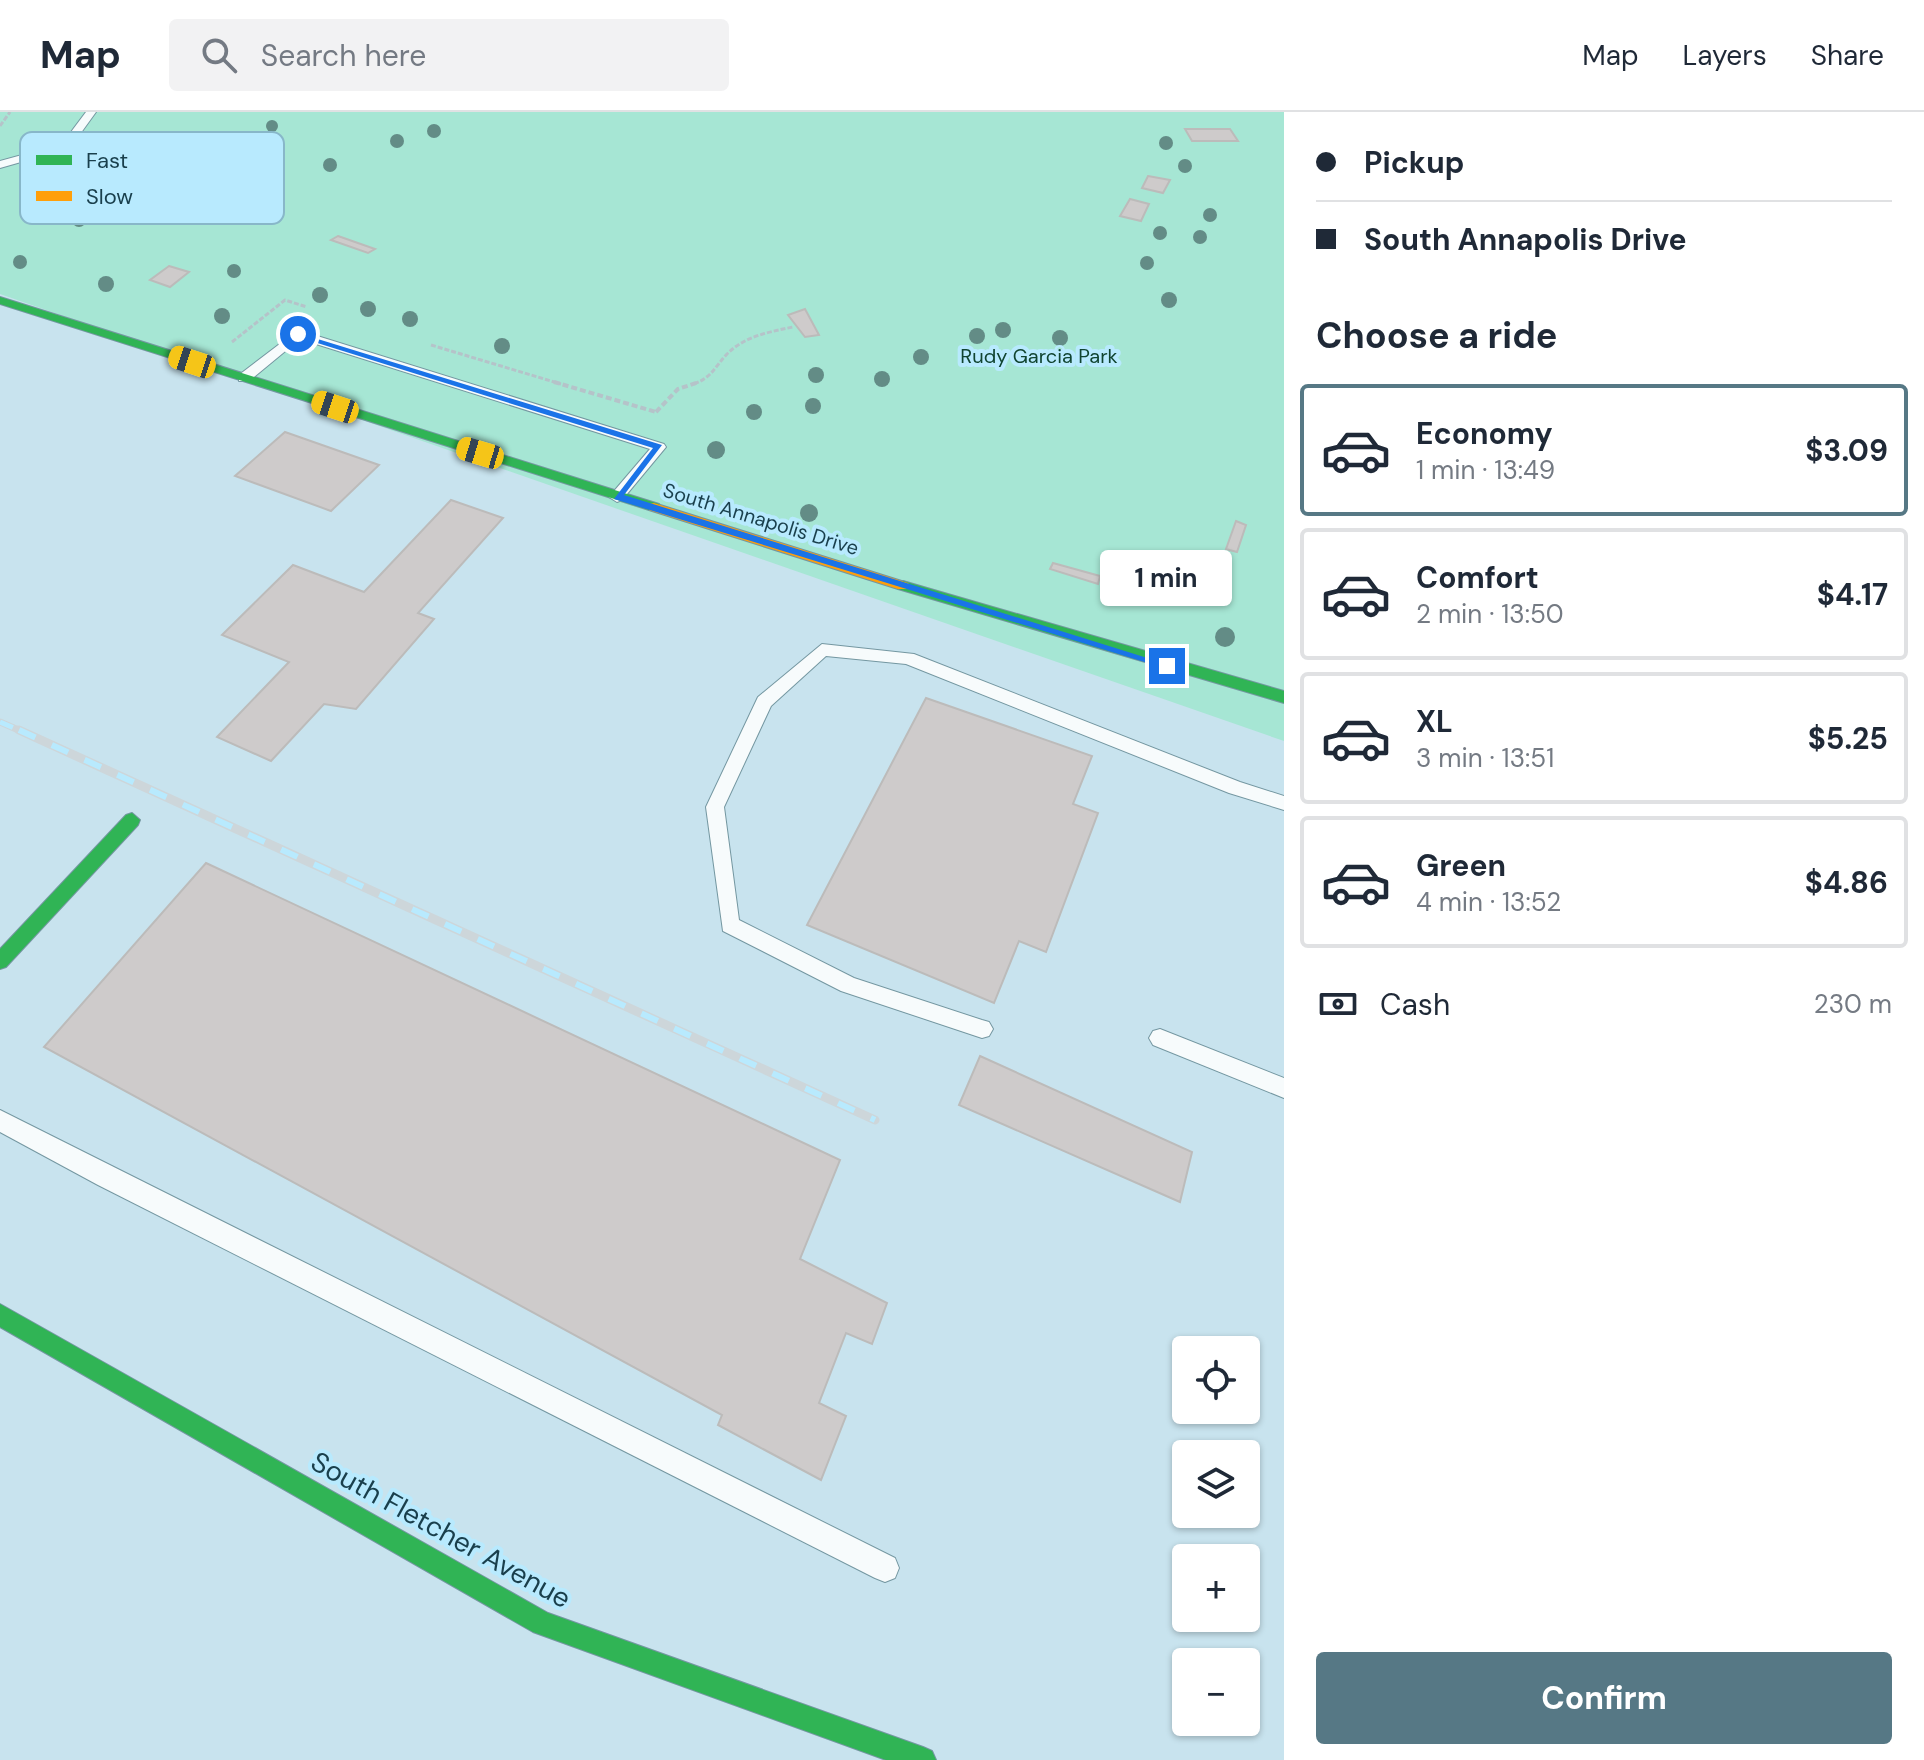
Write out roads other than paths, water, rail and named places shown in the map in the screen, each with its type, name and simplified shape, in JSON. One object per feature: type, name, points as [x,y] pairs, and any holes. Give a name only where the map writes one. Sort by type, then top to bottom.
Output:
[{"type":"street","name":"South Annapolis Drive","points":[[0,300],[927,594],[1284,697]]},
{"type":"street","points":[[0,961],[132,820]]},
{"type":"street","name":"South Fletcher Avenue","points":[[0,1315],[542,1623],[923,1760]]},
{"type":"lane","points":[[76,132],[91,112]]},
{"type":"lane","points":[[0,165],[20,159]]},
{"type":"lane","points":[[244,378],[298,334],[659,447],[617,497]]},
{"type":"lane","points":[[982,1029],[848,985],[730,925],[715,807],[764,702],[822,650],[908,658],[1235,788],[1284,803]]},
{"type":"lane","points":[[1160,1038],[1284,1088]]},
{"type":"lane","points":[[0,1120],[106,1177],[885,1568]]},
{"type":"railway","points":[[0,722],[23,732]]},
{"type":"railway","points":[[19,730],[875,1120]]},
{"type":"park label","name":"Rudy Garcia Park","points":[[1039,356]]}]
